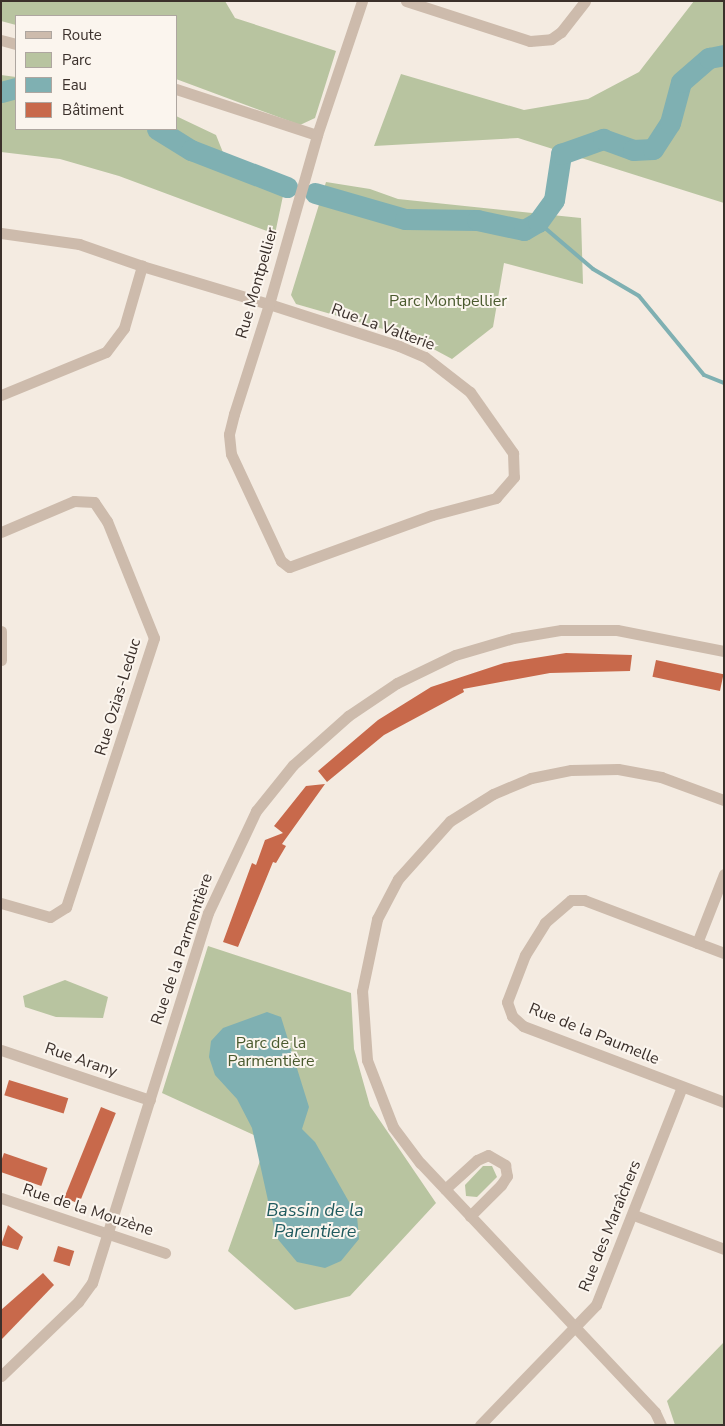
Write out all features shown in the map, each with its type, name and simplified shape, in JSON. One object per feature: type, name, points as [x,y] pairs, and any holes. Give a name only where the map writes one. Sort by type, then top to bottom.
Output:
[{"type":"street","name":"Rue Montpellier","points":[[289,567],[281,561],[231,454],[229,434],[269,304],[317,135],[362,1]]},
{"type":"street","points":[[406,1],[530,41],[551,39],[561,32],[585,1]]},
{"type":"street","points":[[1,40],[15,44]]},
{"type":"street","points":[[178,90],[317,135]]},
{"type":"street","name":"Rue La Valterie","points":[[1,233],[79,244],[142,266],[399,346],[450,372],[500,431],[516,465],[514,477],[496,498],[432,515],[289,567]]},
{"type":"street","points":[[1,395],[106,352],[124,328],[142,266]]},
{"type":"street","name":"Rue Ozias-Leduc","points":[[1,532],[74,501],[94,502],[106,521],[154,638],[66,907],[50,917],[1,903]]},
{"type":"street","name":"Rue de la Parmentière","points":[[1,1376],[86,1294],[150,1100],[208,913],[234,852],[256,811],[293,765],[348,716],[396,683],[455,655],[513,638],[561,630],[617,630],[724,652]]},
{"type":"street","points":[[1,631],[1,660]]},
{"type":"street","points":[[661,1425],[655,1412],[445,1189],[393,1127],[367,1060],[362,1024],[367,956],[377,919],[398,879],[450,821],[493,794],[531,778],[571,770],[618,769],[661,777],[724,800]]},
{"type":"street","points":[[724,874],[697,943],[724,953]]},
{"type":"street","name":"Rue de la Paumelle","points":[[697,943],[584,900],[571,900],[545,923],[525,955],[507,1002],[512,1016],[523,1026],[724,1102]]},
{"type":"street","name":"Rue Arany","points":[[1,1050],[150,1100]]},
{"type":"street","name":"Rue des Maraîchers","points":[[480,1425],[577,1328],[607,1284],[682,1087]]},
{"type":"street","points":[[445,1189],[477,1160],[488,1156],[505,1165],[507,1176],[501,1185],[470,1216]]},
{"type":"street","name":"Rue de la Mouzène","points":[[1,1198],[165,1253]]},
{"type":"street","points":[[634,1215],[724,1249]]},
{"type":"green space","points":[[1,1],[225,1],[235,18],[336,51],[315,118],[300,125],[178,80],[178,15],[15,15],[15,25],[1,21]]},
{"type":"green space","points":[[694,1],[724,1],[724,203],[518,138],[374,146],[401,74],[524,110],[588,99],[639,72]]},
{"type":"green space","points":[[1,75],[15,77],[15,130],[178,130],[178,117],[216,135],[228,165],[284,191],[275,234],[119,176],[60,159],[1,152]]},
{"type":"green space","name":"Parc Montpellier","points":[[326,182],[370,189],[398,199],[581,218],[583,284],[504,263],[493,327],[452,359],[411,337],[296,304],[291,295]]},
{"type":"green space","name":"Parc de la Parmentière","points":[[208,946],[351,993],[354,1049],[370,1106],[436,1203],[350,1296],[295,1310],[228,1251],[267,1141],[162,1093]]},
{"type":"green space","points":[[65,980],[108,997],[103,1018],[56,1017],[25,1007],[23,996]]},
{"type":"green space","points":[[483,1166],[492,1166],[497,1177],[477,1197],[466,1196],[465,1185]]},
{"type":"green space","points":[[724,1342],[724,1425],[675,1425],[667,1401]]},
{"type":"water","name":"Bassin de la Parentiere","points":[[267,1012],[281,1017],[309,1107],[302,1129],[315,1142],[357,1216],[359,1239],[341,1261],[325,1268],[297,1262],[276,1237],[252,1128],[237,1099],[215,1075],[209,1057],[211,1041],[223,1028]]},
{"type":"building","points":[[566,653],[632,655],[630,671],[550,673],[463,689],[464,692],[384,735],[327,782],[318,771],[378,720],[431,687],[504,663]]},
{"type":"building","points":[[656,660],[723,674],[720,691],[652,677]]},
{"type":"building","points":[[325,784],[282,844],[286,846],[276,863],[273,862],[238,947],[223,942],[252,863],[256,865],[265,840],[283,833],[274,826],[306,786]]},
{"type":"building","points":[[9,1080],[68,1098],[64,1113],[4,1095]]},
{"type":"building","points":[[101,1107],[116,1113],[79,1204],[64,1198]]},
{"type":"building","points":[[4,1153],[47,1168],[41,1186],[1,1172],[1,1162]]},
{"type":"building","points":[[8,1225],[23,1237],[18,1250],[1,1245]]},
{"type":"building","points":[[58,1246],[74,1251],[70,1266],[53,1261]]},
{"type":"building","points":[[43,1273],[54,1285],[1,1340],[1,1310]]},
{"type":"waterway","points":[[315,193],[405,219],[477,220],[524,230],[538,222],[554,200],[561,154],[603,139],[633,150],[653,149],[670,123],[681,82],[709,58],[724,55]]},
{"type":"waterway","points":[[1,92],[15,88]]},
{"type":"waterway","points":[[159,130],[191,150],[287,187]]},
{"type":"waterway","points":[[538,222],[593,269],[639,296],[704,375],[724,383]]}]
